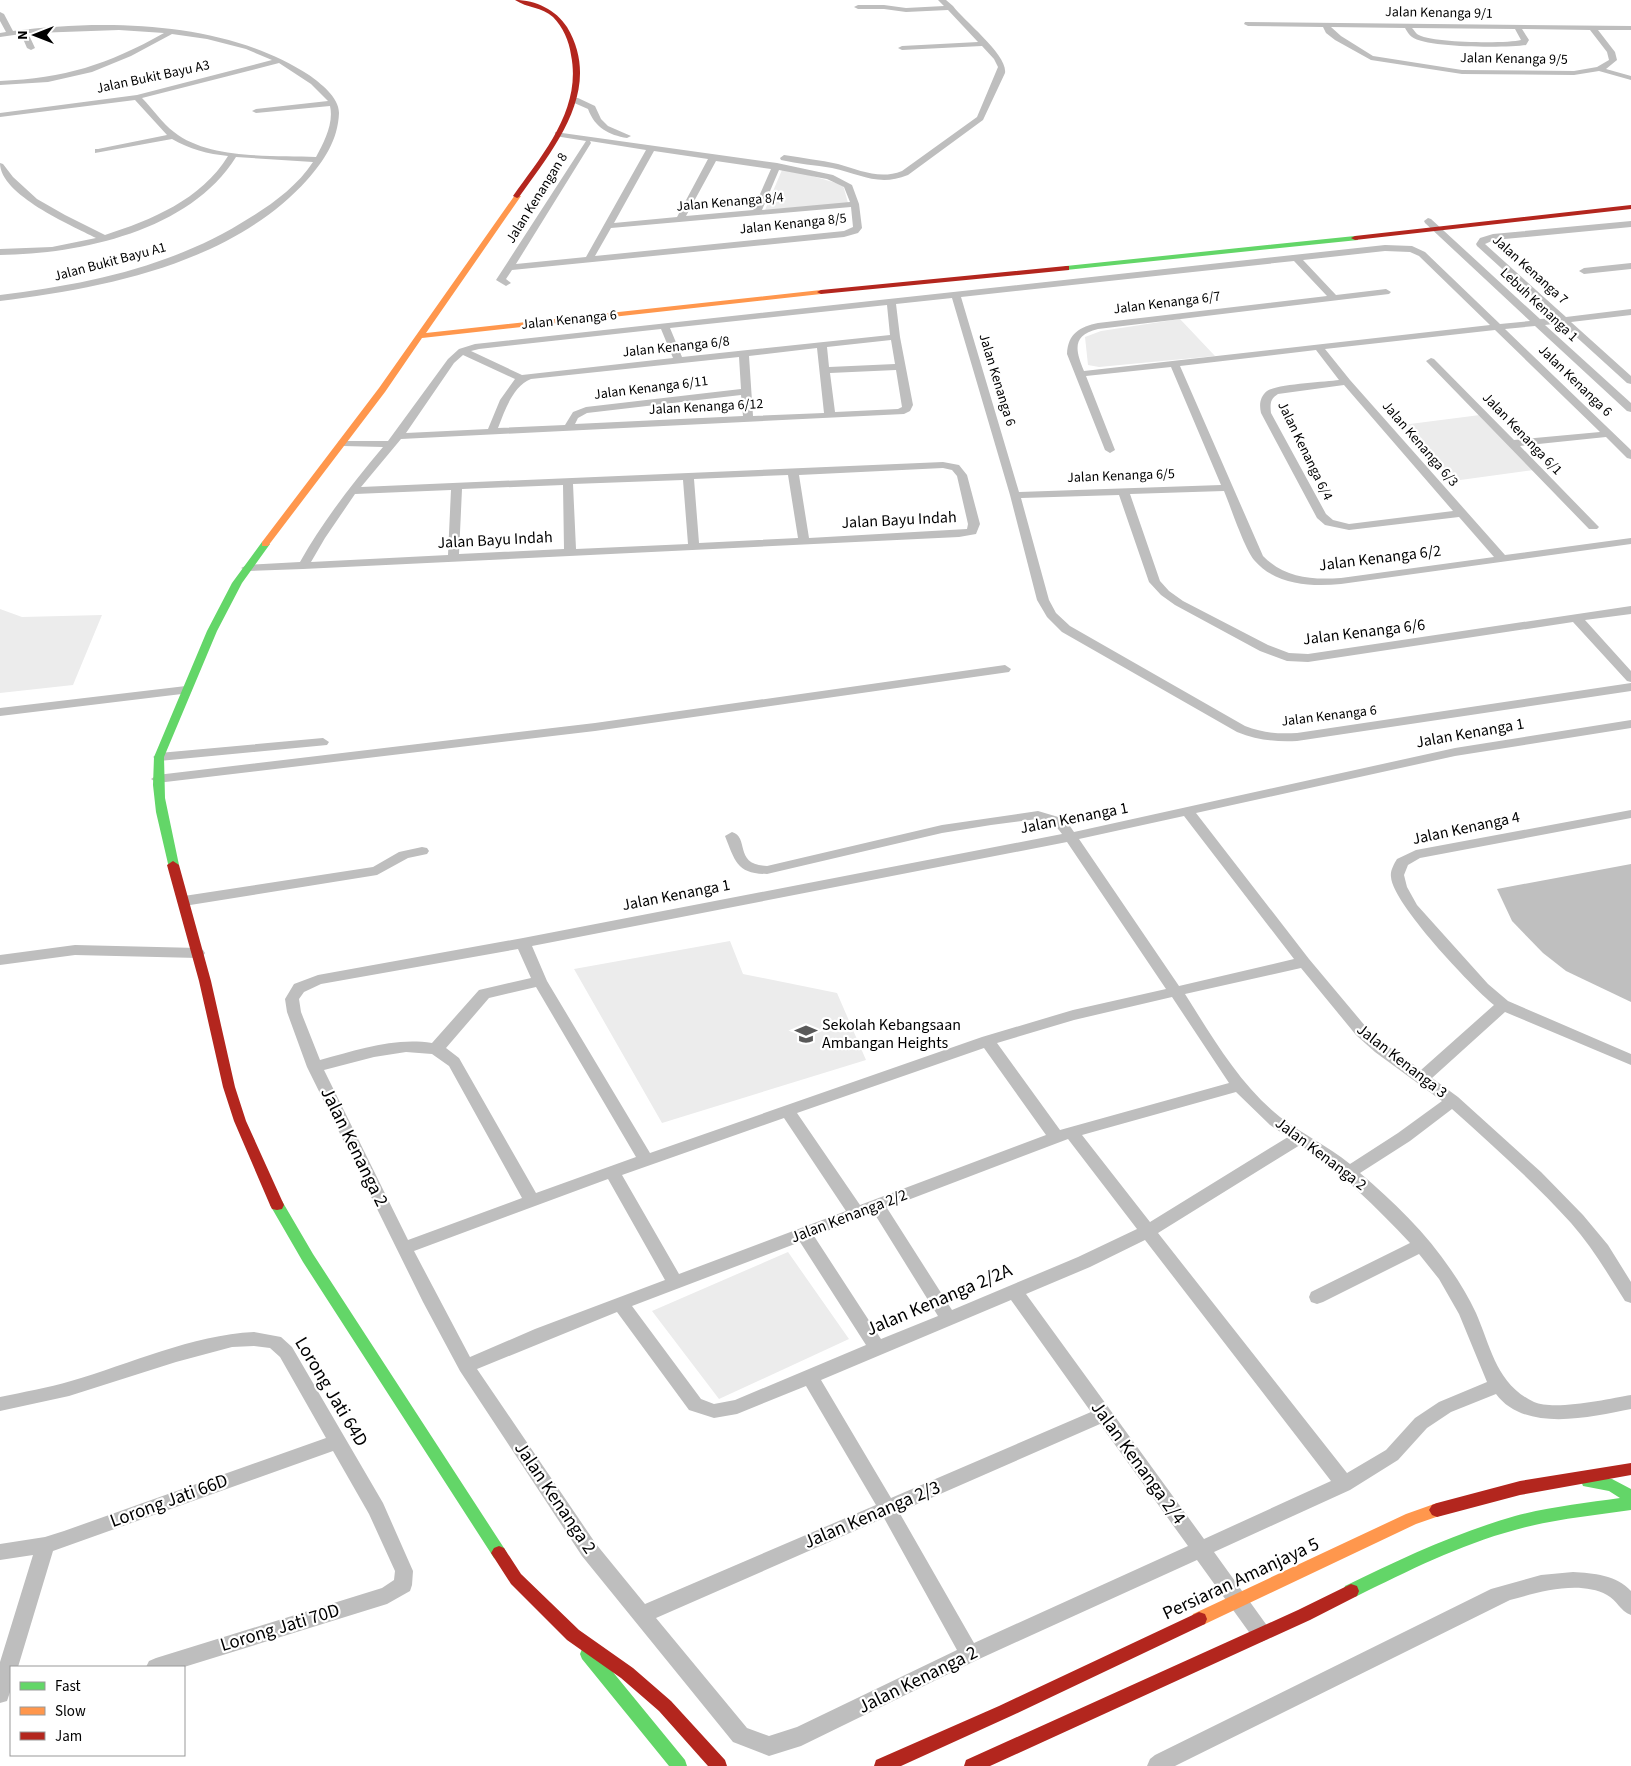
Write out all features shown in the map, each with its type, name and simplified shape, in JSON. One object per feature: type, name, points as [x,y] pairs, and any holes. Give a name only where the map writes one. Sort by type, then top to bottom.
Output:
[{"type":"street","points":[[518,0],[544,8],[553,14],[569,35],[578,66],[575,100],[558,134],[506,213],[342,443],[279,523],[247,568],[219,617],[186,690],[159,757],[156,779],[161,819],[198,953],[229,1087],[240,1122],[273,1197],[308,1258],[516,1579],[573,1634],[679,1766]]},
{"type":"street","points":[[756,213],[778,162],[838,167],[875,178],[895,178],[905,173],[980,118],[1001,74],[1002,67],[997,58],[942,0]]},
{"type":"street","points":[[858,7],[891,4],[906,10],[950,8]]},
{"type":"street","points":[[0,14],[10,33]]},
{"type":"street","name":"Jalan Kenanga 9/1","points":[[1248,24],[1631,28]]},
{"type":"street","name":"Jalan Kenanga 9/5","points":[[1326,25],[1329,32],[1362,54],[1384,61],[1476,73],[1574,73],[1600,69]]},
{"type":"street","points":[[0,34],[102,26],[145,28],[224,42],[257,50],[280,60],[309,77],[325,92],[332,103],[256,110]]},
{"type":"street","points":[[1407,26],[1415,36],[1425,39],[1497,45],[1523,43],[1526,40],[1517,27]]},
{"type":"street","points":[[1592,27],[1611,52],[1613,60],[1600,69]]},
{"type":"street","points":[[23,31],[31,48]]},
{"type":"street","points":[[0,83],[30,82],[79,74],[126,58],[172,32]]},
{"type":"street","points":[[902,48],[939,48],[984,44]]},
{"type":"street","name":"Jalan Bukit Bayu A3","points":[[0,115],[136,97],[280,60]]},
{"type":"street","points":[[1600,69],[1631,78]]},
{"type":"street","points":[[136,97],[174,136],[186,144],[233,154],[320,160]]},
{"type":"street","points":[[575,100],[592,108],[595,119],[612,134],[700,146]]},
{"type":"street","name":"Jalan Bukit Bayu A1","points":[[0,298],[86,285],[156,267],[219,240],[279,202],[309,174],[320,160],[333,126],[335,112],[332,103]]},
{"type":"street","name":"Jalan Kenanga 8/5","points":[[511,266],[844,234],[855,231],[858,228],[855,204],[848,185],[842,181],[778,162],[558,134]]},
{"type":"street","points":[[98,151],[174,136]]},
{"type":"street","name":"Jalan Kenangan 8","points":[[506,284],[501,280],[587,143]]},
{"type":"street","points":[[589,259],[652,147]]},
{"type":"street","points":[[680,220],[717,153],[710,148]]},
{"type":"street","points":[[0,252],[49,250],[105,239],[163,214],[195,196],[221,174],[233,154]]},
{"type":"street","points":[[0,166],[15,185],[41,205],[105,239]]},
{"type":"street","points":[[419,336],[759,298],[1109,264],[1631,200]]},
{"type":"street","name":"Jalan Kenanga 8/4","points":[[607,226],[855,204]]},
{"type":"street","points":[[696,294],[1131,252],[1631,207]]},
{"type":"street","name":"Jalan Kenanga 7","points":[[1631,224],[1493,237],[1483,240],[1480,244],[1631,381]]},
{"type":"street","name":"Lebuh Kenanga 1","points":[[1432,225],[1631,409]]},
{"type":"street","name":"Jalan Kenanga 6","points":[[462,351],[497,343],[1297,259],[1385,248],[1412,249],[1422,254],[1631,456]]},
{"type":"street","points":[[1297,259],[1334,298]]},
{"type":"street","points":[[1584,271],[1631,266]]},
{"type":"street","name":"Jalan Kenanga 6/7","points":[[1110,450],[1072,354],[1071,343],[1076,334],[1092,327],[1114,323],[1386,292]]},
{"type":"street","name":"Jalan Kenanga 6","points":[[956,295],[1015,495],[1043,600],[1051,616],[1066,629],[1091,644],[1224,720],[1256,735],[1278,738],[1297,737],[1631,687]]},
{"type":"street","name":"Jalan Kenanga 6/12","points":[[395,440],[492,432],[887,414],[906,409],[908,405],[895,337],[891,302]]},
{"type":"street","points":[[1080,374],[1175,365],[1631,312]]},
{"type":"street","points":[[428,322],[448,320]]},
{"type":"street","points":[[664,326],[679,360]]},
{"type":"street","name":"Jalan Kenanga 6/8","points":[[522,379],[895,337]]},
{"type":"street","points":[[822,345],[830,416]]},
{"type":"street","name":"Jalan Kenanga 6/3","points":[[1319,348],[1346,382],[1501,558]]},
{"type":"street","points":[[303,566],[352,491],[395,440],[451,361],[462,351],[522,379],[516,384],[494,423],[492,432]]},
{"type":"street","points":[[744,354],[748,419]]},
{"type":"street","name":"Jalan Kenanga 6/1","points":[[1431,361],[1592,527]]},
{"type":"street","name":"Jalan Kenanga 6/2","points":[[1175,365],[1258,557],[1267,567],[1285,577],[1322,583],[1631,541]]},
{"type":"street","points":[[826,370],[902,367]]},
{"type":"street","name":"Jalan Kenanga 6/4","points":[[1346,382],[1275,391],[1268,395],[1264,402],[1266,413],[1320,516],[1329,523],[1349,527],[1461,513]]},
{"type":"street","name":"Jalan Kenanga 6/11","points":[[569,428],[572,419],[577,413],[586,410],[746,391]]},
{"type":"street","points":[[1511,444],[1608,434]]},
{"type":"street","points":[[342,443],[395,440]]},
{"type":"street","name":"Jalan Bayu Indah","points":[[247,568],[959,534],[972,532],[974,524],[962,475],[955,467],[943,465],[352,491]]},
{"type":"street","points":[[793,471],[804,542]]},
{"type":"street","points":[[688,476],[694,547]]},
{"type":"street","points":[[568,482],[570,553]]},
{"type":"street","points":[[454,559],[457,487]]},
{"type":"street","name":"Jalan Kenanga 6/5","points":[[1015,495],[1228,488]]},
{"type":"street","name":"Jalan Kenanga 6/6","points":[[1123,491],[1155,582],[1165,593],[1264,648],[1286,656],[1316,657],[1631,610]]},
{"type":"street","points":[[1577,618],[1631,678]]},
{"type":"street","points":[[156,779],[614,725],[1005,669]]},
{"type":"street","points":[[0,712],[186,690]]},
{"type":"street","name":"Jalan Kenanga 1","points":[[523,944],[1070,837],[1455,752],[1631,724]]},
{"type":"street","points":[[159,757],[323,742]]},
{"type":"street","name":"Jalan Kenanga 3","points":[[1188,812],[1304,962],[1361,1031],[1380,1048],[1453,1101],[1535,1176],[1577,1219],[1602,1250],[1631,1296]]},
{"type":"street","name":"Jalan Kenanga 4","points":[[1503,1005],[1483,988],[1412,908],[1400,887],[1396,875],[1402,862],[1416,854],[1631,814]]},
{"type":"street","name":"Jalan Kenanga 2","points":[[732,836],[743,864],[752,871],[767,870],[817,859],[942,829],[1038,815],[1060,822],[1175,990],[1223,1065],[1240,1086],[1275,1121],[1350,1172],[1374,1194],[1422,1245],[1445,1274],[1460,1299],[1491,1373],[1507,1395],[1531,1409],[1549,1413],[1600,1408],[1631,1402]]},
{"type":"street","points":[[184,901],[377,871],[404,855],[422,850]]},
{"type":"street","points":[[523,944],[540,981],[646,1160]]},
{"type":"street","name":"Jalan Kenanga 2","points":[[523,944],[318,980],[299,988],[292,999],[294,1012],[314,1067],[404,1248],[466,1366],[589,1550],[740,1735],[768,1746],[802,1736],[970,1654],[1344,1484],[1392,1455],[1420,1423],[1437,1413],[1498,1385]]},
{"type":"street","points":[[0,960],[75,950],[198,953]]},
{"type":"street","points":[[404,1248],[612,1172],[987,1041],[1073,1015],[1175,990],[1304,962]]},
{"type":"street","points":[[436,1049],[484,994],[540,981]]},
{"type":"street","points":[[1422,1078],[1503,1005],[1631,1060]]},
{"type":"street","points":[[987,1041],[1064,1135],[1148,1230],[1344,1484]]},
{"type":"street","points":[[314,1067],[381,1050],[409,1047],[436,1049],[454,1062],[532,1201]]},
{"type":"street","name":"Jalan Kenanga 2/2","points":[[466,1366],[541,1334],[1064,1135],[1240,1086]]},
{"type":"street","points":[[1350,1172],[1404,1137],[1453,1101]]},
{"type":"street","points":[[788,1112],[856,1213]]},
{"type":"street","name":"Jalan Kenanga 2/2A","points":[[621,1304],[695,1405],[714,1411],[737,1407],[1084,1262],[1148,1230],[1299,1138]]},
{"type":"street","points":[[612,1172],[675,1284]]},
{"type":"street","points":[[877,1205],[949,1319]]},
{"type":"street","points":[[804,1233],[878,1349]]},
{"type":"street","points":[[1317,1297],[1422,1245]]},
{"type":"street","name":"Jalan Kenanga 2/4","points":[[1015,1292],[1102,1415],[1262,1633]]},
{"type":"street","name":"Lorong Jati 64D","points":[[0,1404],[69,1390],[176,1355],[232,1340],[254,1339],[275,1342],[286,1352],[376,1509],[404,1571],[403,1585]]},
{"type":"street","points":[[810,1377],[970,1654]]},
{"type":"street","name":"Jalan Kenanga 2/3","points":[[641,1615],[1102,1415]]},
{"type":"street","name":"Lorong Jati 66D","points":[[0,1552],[45,1545],[336,1442]]},
{"type":"street","name":"Persiaran Amanjaya 5","points":[[882,1766],[1005,1711],[1238,1599],[1411,1519],[1450,1505],[1529,1485],[1631,1469]]},
{"type":"street","points":[[1571,1478],[1612,1485],[1631,1497]]},
{"type":"street","points":[[972,1766],[1304,1615],[1408,1562],[1490,1531],[1540,1517],[1631,1503]]},
{"type":"street","points":[[12,1666],[45,1545]]},
{"type":"street","points":[[1157,1766],[1498,1595],[1526,1586],[1589,1581],[1615,1589],[1631,1606]]},
{"type":"street","name":"Lorong Jati 70D","points":[[159,1666],[387,1594],[403,1585]]},
{"type":"street","points":[[573,1634],[627,1673],[665,1706],[719,1766]]},
{"type":"street","points":[[5,1690],[10,1672]]},
{"type":"shaded area","points":[[782,170],[802,173],[843,185],[848,203],[765,210]]},
{"type":"shaded area","points":[[1180,319],[1215,356],[1099,367],[1088,365],[1085,337],[1101,331]]},
{"type":"shaded area","points":[[1480,415],[1534,470],[1453,481],[1402,425]]},
{"type":"shaded area","points":[[0,609],[22,617],[102,615],[73,685],[0,693]]},
{"type":"shaded area","points":[[1631,864],[1631,1002],[1566,971],[1543,953],[1512,921],[1497,889]]},
{"type":"shaded area","points":[[730,941],[743,974],[837,993],[866,1060],[662,1123],[574,969]]},
{"type":"shaded area","points":[[788,1252],[849,1339],[719,1399],[652,1311]]},
{"type":"traffic: fast","points":[[1066,268],[1355,238]]},
{"type":"traffic: fast","points":[[173,865],[160,798],[159,757],[212,631],[237,583],[265,544]]},
{"type":"traffic: fast","points":[[277,1205],[308,1258],[499,1553]]},
{"type":"traffic: fast","points":[[1588,1481],[1612,1485],[1631,1497]]},
{"type":"traffic: fast","points":[[1351,1591],[1420,1558],[1491,1530],[1540,1517],[1631,1503]]},
{"type":"traffic: fast","points":[[588,1654],[679,1766]]},
{"type":"traffic: slow","points":[[265,544],[382,390],[517,196]]},
{"type":"traffic: slow","points":[[419,336],[821,292]]},
{"type":"traffic: slow","points":[[1199,1619],[1411,1519],[1437,1510]]},
{"type":"traffic: jam","points":[[517,196],[563,126],[576,88],[577,68],[573,47],[557,18],[546,10],[518,0]]},
{"type":"traffic: jam","points":[[1355,238],[1631,207]]},
{"type":"traffic: jam","points":[[821,292],[1066,268]]},
{"type":"traffic: jam","points":[[173,865],[205,981],[229,1087],[240,1121],[277,1205]]},
{"type":"traffic: jam","points":[[1437,1510],[1520,1488],[1631,1469]]},
{"type":"traffic: jam","points":[[499,1553],[516,1579],[573,1635],[627,1673],[665,1706],[719,1766]]},
{"type":"traffic: jam","points":[[972,1766],[1304,1615],[1351,1591]]},
{"type":"traffic: jam","points":[[882,1766],[1005,1711],[1199,1619]]},
{"type":"place","name":"Sekolah Kebangsaan Ambangan Heights","points":[[806,1034]]}]
